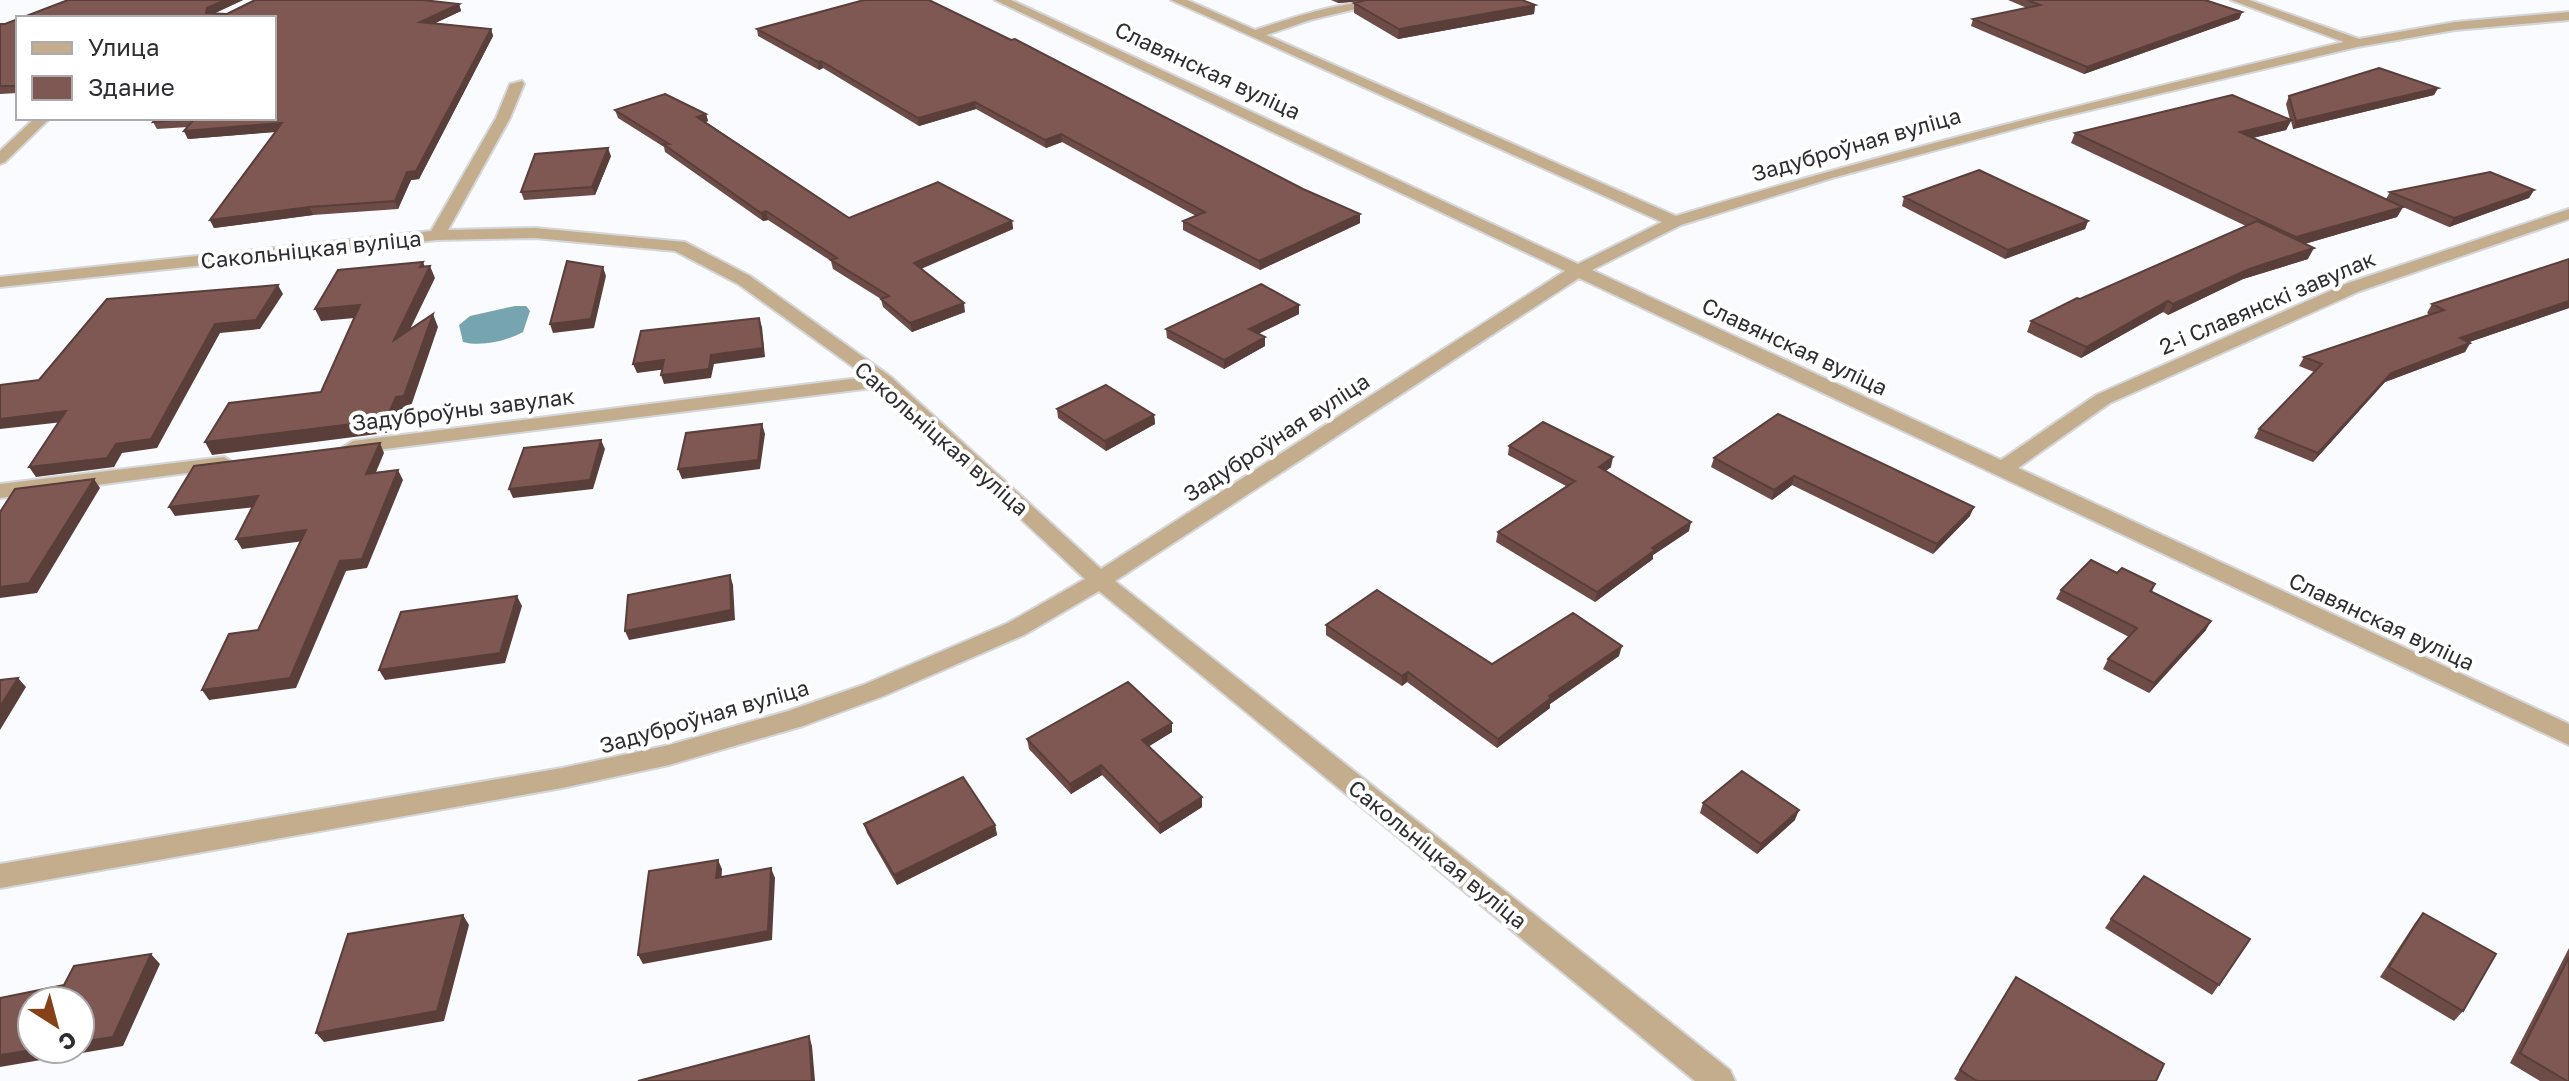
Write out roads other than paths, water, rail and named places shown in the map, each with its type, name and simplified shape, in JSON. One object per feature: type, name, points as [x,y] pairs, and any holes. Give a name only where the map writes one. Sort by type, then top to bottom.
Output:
[{"type":"street","name":"Славянская вуліца","points":[[1001,0],[2569,735]]},
{"type":"street","points":[[1177,0],[1675,222]]},
{"type":"street","points":[[1254,35],[1307,17],[1387,0]]},
{"type":"street","points":[[2237,0],[2357,43]]},
{"type":"street","name":"Задуброўная вуліца","points":[[0,876],[562,778],[669,755],[794,719],[872,691],[1016,629],[1100,580],[1579,270],[1675,222],[1827,175],[2045,117],[2357,43],[2455,26],[2569,16]]},
{"type":"street","points":[[437,235],[503,118],[517,84]]},
{"type":"street","points":[[0,159],[41,120]]},
{"type":"street","name":"2-і Славянскі завулак","points":[[2001,470],[2103,399],[2354,287],[2569,214]]},
{"type":"street","name":"Сакольніцкая вуліца","points":[[0,282],[437,235],[535,233],[679,246],[744,280],[884,381],[1100,580],[1719,1081]]},
{"type":"street","name":"Задуброўны завулак","points":[[331,450],[884,381]]},
{"type":"street","points":[[0,491],[237,462]]},
{"type":"water","points":[[526,306],[530,311],[523,332],[494,342],[463,342],[459,325],[470,316]]}]
